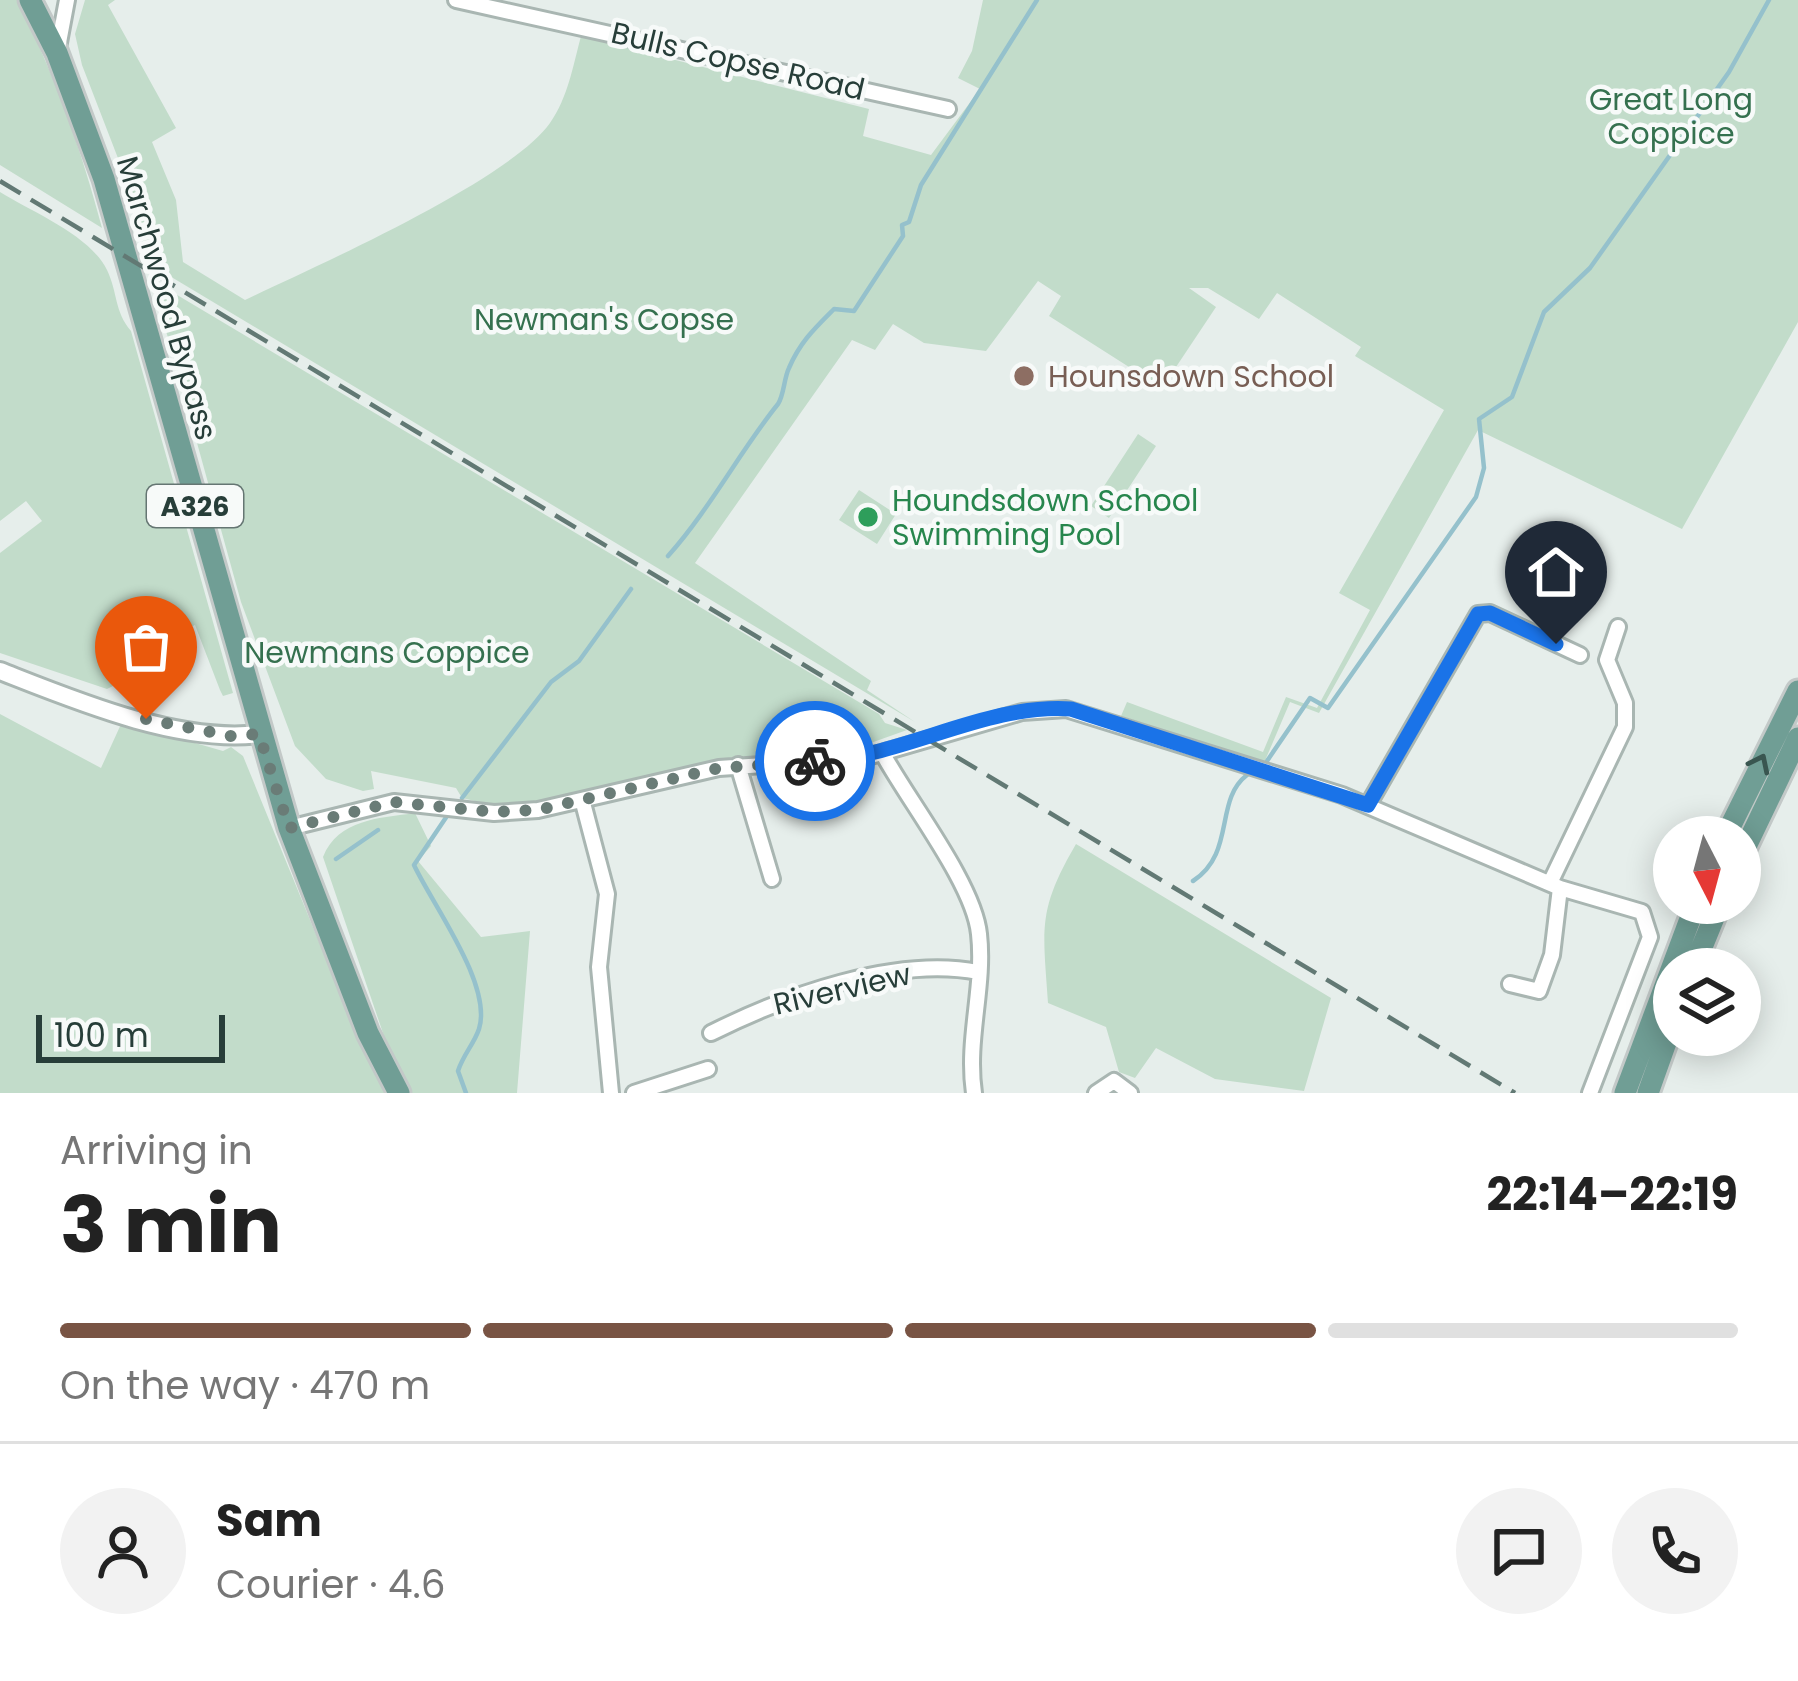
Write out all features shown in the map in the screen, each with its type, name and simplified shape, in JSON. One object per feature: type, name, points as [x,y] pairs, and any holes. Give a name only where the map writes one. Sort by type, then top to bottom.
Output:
[{"type":"main road","name":"Marchwood Bypass","points":[[31,0],[57,53],[104,178],[289,828],[368,1034],[398,1093]]},
{"type":"main road","points":[[1736,816],[1798,691]]},
{"type":"main road","points":[[1761,816],[1798,738]]},
{"type":"main road","points":[[1625,1093],[1695,924]]},
{"type":"main road","points":[[1648,1093],[1661,1056]]},
{"type":"street","points":[[57,53],[67,0]]},
{"type":"street","name":"Bulls Copse Road","points":[[456,0],[948,109]]},
{"type":"street","points":[[1368,805],[1478,614],[1490,613],[1580,655]]},
{"type":"street","points":[[1510,984],[1539,992],[1552,955],[1555,885],[1627,720],[1606,653],[1618,627]]},
{"type":"street","points":[[0,671],[130,716],[230,736],[259,734]]},
{"type":"street","points":[[289,828],[394,802],[494,812],[583,803],[738,765],[883,754],[1022,712],[1071,709],[1368,805],[1555,885],[1636,908],[1647,917],[1649,938],[1589,1093]]},
{"type":"street","points":[[883,754],[971,903],[979,932],[970,1048],[974,1093]]},
{"type":"street","points":[[738,765],[772,879]]},
{"type":"street","points":[[583,803],[608,894],[599,967],[611,1093]]},
{"type":"street","name":"Riverview","points":[[711,1033],[770,1004],[828,987],[941,968],[978,972]]},
{"type":"street","points":[[634,1093],[709,1069]]},
{"type":"street","points":[[1096,1093],[1114,1082],[1130,1093]]},
{"type":"green space","points":[[0,0],[17,0],[43,55],[76,140],[102,228],[0,165]]},
{"type":"green space","points":[[85,0],[115,0],[108,5],[176,128],[152,142],[176,200],[183,262],[245,300],[454,196],[528,146],[561,103],[581,36],[869,109],[863,136],[931,155],[980,89],[958,78],[972,51],[983,0],[1798,0],[1798,322],[1682,529],[1478,430],[1319,713],[1290,702],[1264,763],[1121,716],[1127,702],[1263,752],[1286,697],[1317,708],[1370,610],[1339,593],[1444,410],[1355,356],[1361,347],[1277,293],[1259,319],[1208,288],[1189,288],[1216,307],[1162,388],[1049,316],[1061,296],[1038,281],[986,351],[924,343],[893,324],[875,350],[852,340],[695,563],[871,681],[867,690],[915,722],[148,263],[121,166],[82,65],[75,34]]},
{"type":"green space","points":[[0,192],[74,235],[107,270],[131,331],[233,693],[223,696],[195,625],[176,634],[145,670],[107,689],[0,653],[0,553],[42,521],[26,501],[0,521]]},
{"type":"green space","name":"Newmans Coppice","points":[[152,280],[879,714],[885,723],[907,730],[851,750],[712,760],[540,804],[488,804],[462,798],[456,788],[371,771],[374,789],[363,791],[326,779],[295,746],[241,602]]},
{"type":"green space","points":[[1138,434],[1156,446],[1109,518],[1091,506]]},
{"type":"green space","name":"Houndsdown School Swimming Pool","points":[[859,490],[896,514],[877,544],[839,520]]},
{"type":"green space","points":[[0,714],[101,768],[122,722],[223,751],[231,747],[243,756],[355,1030],[387,1093],[0,1093]]},
{"type":"green space","points":[[415,813],[431,846],[418,861],[481,937],[530,931],[517,1093],[407,1093],[399,1080],[323,857],[349,828]]},
{"type":"green space","points":[[1076,844],[1331,998],[1304,1091],[1215,1079],[1156,1048],[1135,1078],[1119,1072],[1106,1027],[1048,1003],[1045,920],[1054,887]]},
{"type":"waterway","points":[[668,556],[778,404],[787,372],[803,343],[834,309],[854,311],[903,236],[902,225],[909,222],[921,185],[1037,0]]},
{"type":"waterway","points":[[1267,761],[1310,698],[1328,708],[1476,497],[1484,468],[1479,419],[1512,397],[1544,312],[1590,268],[1729,72],[1769,0]]},
{"type":"waterway","points":[[462,798],[551,682],[579,661],[631,589]]},
{"type":"waterway","points":[[1193,881],[1215,856],[1231,798],[1247,775]]},
{"type":"waterway","points":[[447,816],[414,865],[477,990],[479,1029],[458,1071],[466,1093]]},
{"type":"waterway","points":[[336,859],[378,830]]},
{"type":"railway","points":[[0,181],[1515,1093]]},
{"type":"way so far","points":[[146,719],[230,736],[259,734],[289,828],[394,802],[494,812],[538,810],[719,768],[815,761]]},
{"type":"place","name":"Hounsdown School","points":[[1024,376]]},
{"type":"place","name":"Houndsdown School Swimming Pool","points":[[868,517]]},
{"type":"route","points":[[815,761],[883,754],[1022,712],[1071,709],[1368,805],[1478,614],[1490,613],[1556,644]]},
{"type":"park label","name":"Great Long Coppice","points":[[1671,116]]},
{"type":"park label","name":"Newman's Copse","points":[[604,319]]}]
